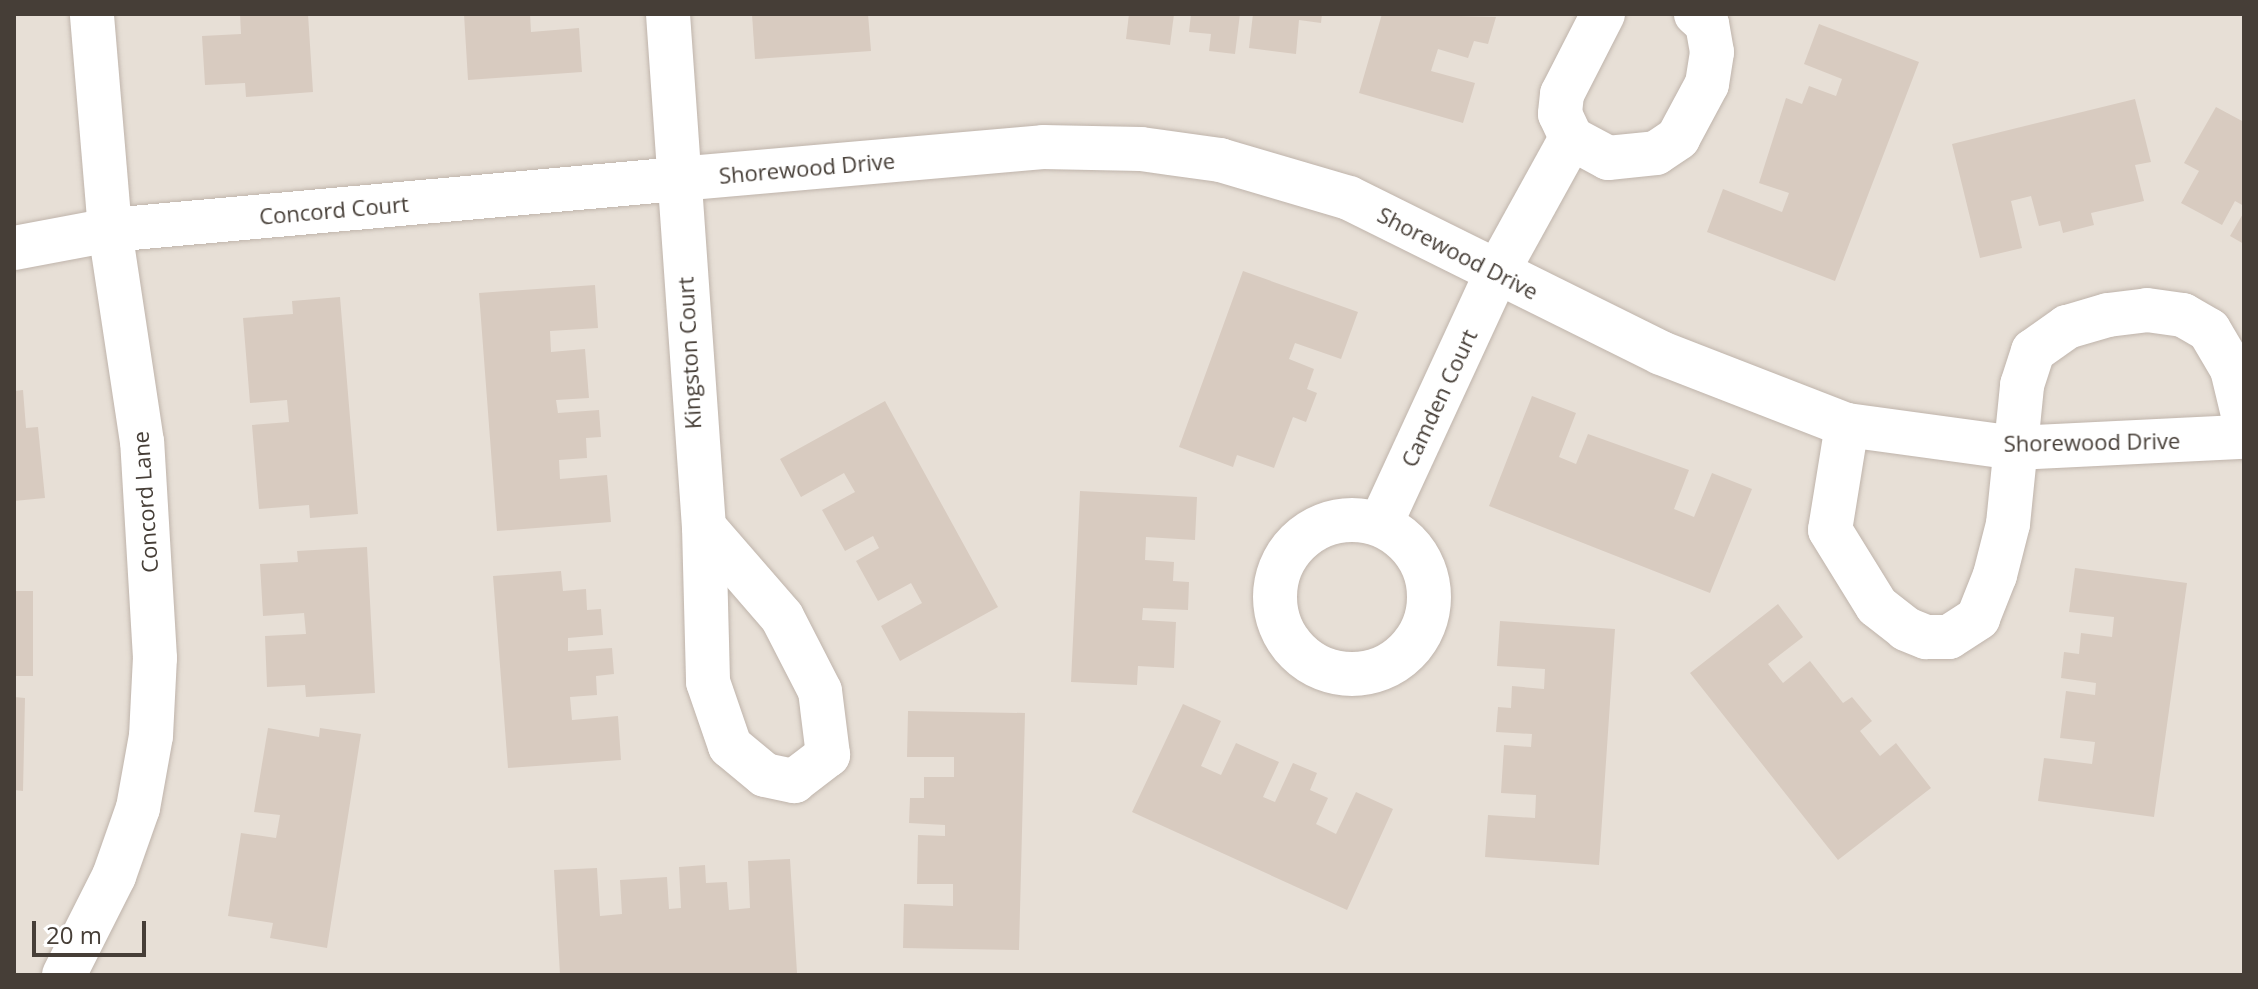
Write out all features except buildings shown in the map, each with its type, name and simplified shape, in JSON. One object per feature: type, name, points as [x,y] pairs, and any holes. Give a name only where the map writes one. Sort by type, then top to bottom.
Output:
[{"type":"street","name":"Concord Lane","points":[[64,975],[114,876],[138,808],[151,736],[155,658],[142,442],[110,230],[92,14]]},
{"type":"street","name":"Kingston Court","points":[[668,14],[666,180],[704,527],[708,682],[730,746],[765,775],[794,781],[828,755],[820,691],[782,617],[704,527]]},
{"type":"street","points":[[1603,14],[1562,94],[1560,114],[1571,138],[1608,158],[1656,153],[1678,138],[1707,84],[1712,52],[1707,24],[1696,14]]},
{"type":"street","name":"Camden Court","points":[[1381,523],[1496,274],[1571,138]]},
{"type":"street","name":"Shorewood Drive","points":[[666,180],[1043,147],[1141,149],[1220,160],[1298,180],[1349,198],[1496,274],[1661,353],[1847,425],[2015,448],[2244,437]]},
{"type":"street","name":"Concord Court","points":[[14,248],[110,230],[666,180]]},
{"type":"street","points":[[1847,425],[1830,530],[1877,606],[1906,629],[1926,637],[1949,637],[1978,618],[2008,524],[2022,385],[2033,351],[2067,327],[2147,310],[2183,315],[2209,330],[2232,369],[2244,419]]},
{"type":"shaded area","points":[[14,14],[2244,14],[2244,975],[14,975]]}]
